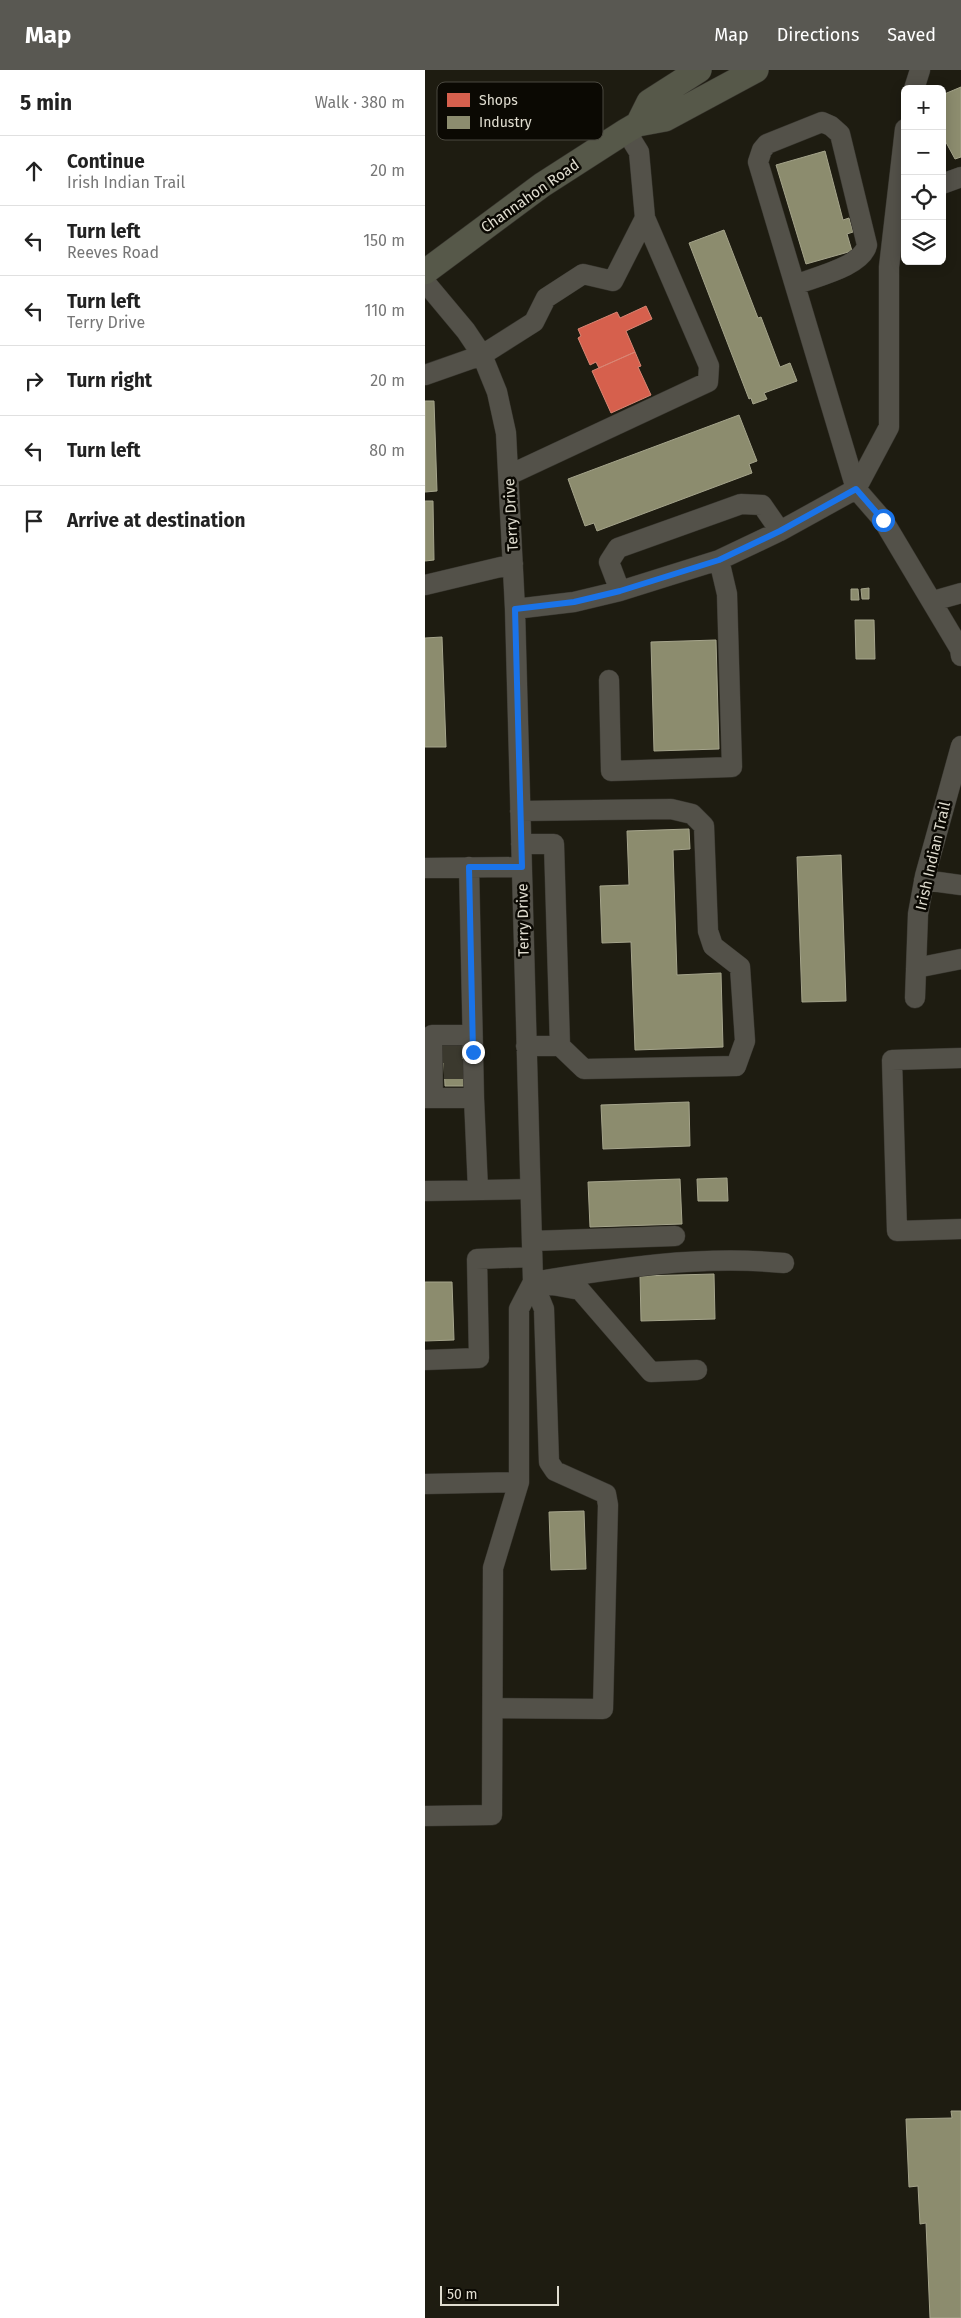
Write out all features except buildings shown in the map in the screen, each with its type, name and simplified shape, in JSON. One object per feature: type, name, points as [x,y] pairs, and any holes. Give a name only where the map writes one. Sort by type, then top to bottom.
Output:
[{"type":"main road","points":[[632,127],[649,102],[699,70]]},
{"type":"main road","name":"Channahon Road","points":[[425,272],[542,185],[632,127],[665,119],[756,70]]},
{"type":"street","points":[[795,285],[852,264],[865,252],[867,245],[840,134],[831,126],[822,122],[767,144],[761,150],[757,162],[856,489],[883,520],[959,647]]},
{"type":"street","points":[[509,474],[708,382],[709,366],[645,218],[639,152],[632,127]]},
{"type":"street","points":[[902,175],[905,130]]},
{"type":"street","points":[[946,183],[961,177]]},
{"type":"street","points":[[515,609],[574,602],[620,591],[719,560],[780,531],[856,489],[889,428],[889,267],[901,199]]},
{"type":"street","points":[[425,375],[482,355],[534,322],[547,298],[583,274],[613,281],[645,218]]},
{"type":"street","name":"Terry Drive","points":[[425,282],[466,331],[482,355],[497,392],[506,433],[515,609],[533,1282]]},
{"type":"street","points":[[620,591],[609,562],[618,548],[741,504],[761,506],[780,531]]},
{"type":"street","points":[[609,680],[611,771],[732,767],[727,594],[719,560]]},
{"type":"street","points":[[425,585],[513,564]]},
{"type":"street","points":[[933,601],[961,593]]},
{"type":"street","name":"Irish Indian Trail","points":[[915,998],[919,914],[924,880],[961,746]]},
{"type":"street","points":[[520,811],[671,809],[693,814],[704,826],[708,931],[713,946],[740,967],[745,1041],[736,1066],[584,1070],[560,1046],[554,844],[521,844]]},
{"type":"street","points":[[429,1098],[455,1058],[469,867]]},
{"type":"street","points":[[425,868],[522,867]]},
{"type":"street","points":[[924,880],[961,885]]},
{"type":"street","points":[[916,968],[961,959]]},
{"type":"street","points":[[526,1046],[560,1046]]},
{"type":"street","points":[[455,1058],[474,1098],[478,1190]]},
{"type":"street","points":[[961,1058],[892,1060],[897,1231],[961,1229]]},
{"type":"street","points":[[429,1098],[474,1098]]},
{"type":"street","points":[[425,1191],[530,1189]]},
{"type":"street","points":[[425,1360],[479,1358],[477,1259],[532,1249],[675,1236]]},
{"type":"street","points":[[533,1282],[641,1265],[731,1260],[784,1263]]},
{"type":"street","points":[[533,1282],[580,1290],[651,1372],[697,1370]]},
{"type":"street","points":[[425,1816],[492,1815],[493,1568],[519,1482],[519,1309],[533,1282]]},
{"type":"street","points":[[493,1708],[603,1709],[608,1505],[606,1494],[555,1471],[549,1462],[544,1309],[533,1282]]},
{"type":"street","points":[[425,1484],[519,1482]]},
{"type":"tunnel","points":[[442,1053],[463,1053]]},
{"type":"tunnel","points":[[444,1069],[463,1069]]},
{"type":"route","points":[[473,1052],[469,867],[522,867],[515,609],[574,602],[620,591],[719,560],[780,531],[856,489],[883,520]]}]
